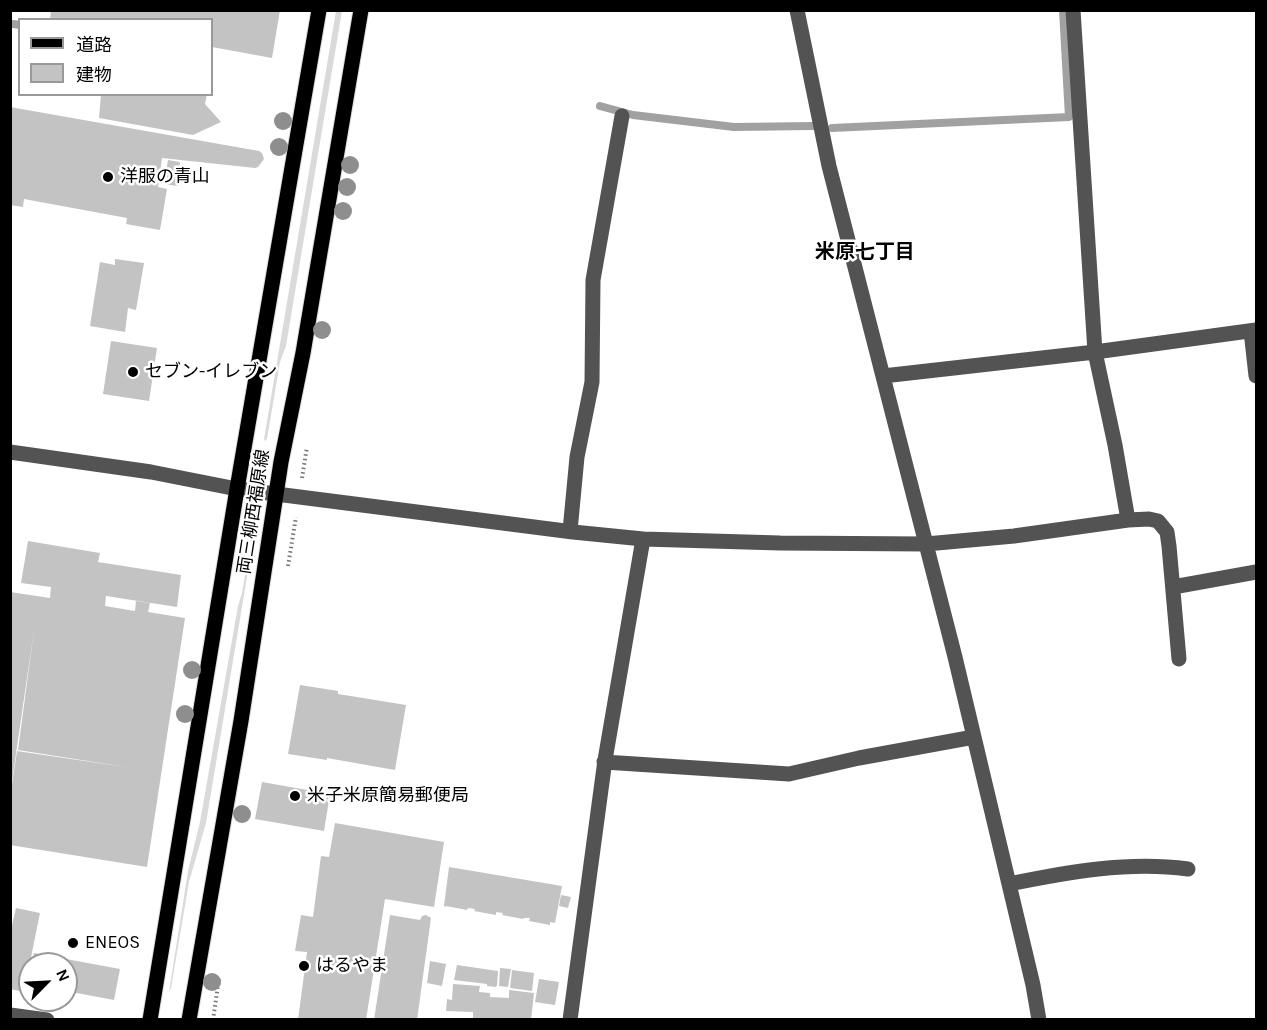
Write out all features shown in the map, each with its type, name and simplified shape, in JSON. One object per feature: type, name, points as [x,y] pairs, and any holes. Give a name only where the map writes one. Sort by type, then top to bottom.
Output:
[{"type":"main road","name":"両三柳西福原線","points":[[150,1020],[237,489],[319,10]]},
{"type":"main road","name":"両三柳西福原線","points":[[189,1020],[241,721],[281,462],[303,353],[361,10]]},
{"type":"street","points":[[797,10],[829,166],[974,737],[1040,1020]]},
{"type":"street","points":[[1073,10],[1095,352],[1128,520]]},
{"type":"street","points":[[570,531],[577,457],[592,382],[593,279],[622,116]]},
{"type":"street","points":[[883,376],[1095,352],[1254,330],[1257,376]]},
{"type":"street","points":[[10,452],[151,472],[237,489],[643,539],[926,544],[1014,536],[1149,519],[1158,521],[1167,532],[1179,659]]},
{"type":"street","points":[[570,1020],[604,762],[643,539]]},
{"type":"street","points":[[1173,588],[1257,572]]},
{"type":"street","points":[[604,762],[789,774],[859,758],[974,737]]},
{"type":"street","points":[[1009,884],[1096,868],[1188,869]]},
{"type":"street","points":[[10,1015],[47,1020]]},
{"type":"shaded area","points":[[336,11],[342,11],[286,346],[280,362],[265,441],[264,439]]},
{"type":"shaded area","points":[[253,534],[206,823],[189,882],[169,992],[188,871],[200,822]]},
{"type":"building","points":[[51,10],[280,10],[272,58],[213,47],[213,18],[50,18]]},
{"type":"building","points":[[101,96],[207,96],[205,104],[221,122],[193,135],[99,118]]},
{"type":"building","points":[[10,107],[259,151],[264,159],[255,168],[162,158],[158,187],[167,189],[160,230],[126,224],[127,218],[24,199],[23,207],[10,205]]},
{"type":"building","points":[[168,160],[180,162],[177,186],[164,184]]},
{"type":"building","points":[[115,259],[144,263],[136,310],[128,308],[125,332],[90,326],[100,262],[115,265]]},
{"type":"building","points":[[111,341],[157,348],[149,401],[103,394]]},
{"type":"building","points":[[28,541],[100,553],[98,562],[181,575],[177,607],[106,596],[105,606],[135,611],[136,601],[150,603],[148,612],[185,618],[147,867],[10,845],[10,797],[17,751],[132,768],[18,750],[34,630],[12,781],[10,781],[10,592],[50,598],[51,587],[21,583]]},
{"type":"building","points":[[300,685],[406,705],[395,770],[327,758],[327,760],[288,754]]},
{"type":"building","points":[[262,782],[330,794],[324,831],[255,819]]},
{"type":"building","points":[[335,823],[444,842],[434,907],[385,899],[366,1020],[298,1020],[307,952],[295,951],[301,915],[313,917],[321,856],[329,857]]},
{"type":"building","points":[[449,867],[562,886],[555,923],[550,922],[550,925],[529,921],[530,918],[502,915],[503,913],[496,912],[496,915],[474,911],[475,909],[444,906]]},
{"type":"building","points":[[561,895],[571,897],[568,908],[559,906]]},
{"type":"building","points":[[16,908],[40,913],[32,952],[18,952],[18,991],[10,989],[10,934]]},
{"type":"building","points":[[390,915],[420,920],[426,915],[431,918],[417,1020],[374,1020]]},
{"type":"building","points":[[78,961],[120,969],[114,1000],[78,993]]},
{"type":"building","points":[[430,961],[446,964],[442,986],[427,983]]},
{"type":"building","points":[[457,965],[498,971],[497,986],[454,980]]},
{"type":"building","points":[[500,968],[511,969],[508,987],[499,986]]},
{"type":"building","points":[[512,970],[534,973],[532,991],[510,988]]},
{"type":"building","points":[[539,979],[559,982],[555,1005],[535,1002]]},
{"type":"building","points":[[453,984],[480,986],[479,992],[490,993],[490,997],[509,998],[509,990],[534,993],[531,1020],[473,1020],[473,1012],[446,1011],[447,999],[452,1000]]},
{"type":"waterway","points":[[832,128],[1069,117],[1063,10]]},
{"type":"waterway","points":[[13,24],[18,25]]},
{"type":"waterway","points":[[600,106],[633,115],[734,127],[814,126]]},
{"type":"place","name":"洋服の青山","points":[[108,177]]},
{"type":"place","name":"セブン-イレブン","points":[[133,372]]},
{"type":"place","name":"米子米原簡易郵便局","points":[[295,796]]},
{"type":"place","name":"ENEOS","points":[[73,943]]},
{"type":"place","name":"はるやま","points":[[304,966]]},
{"type":"district","name":"米原七丁目","points":[[865,252]]}]
